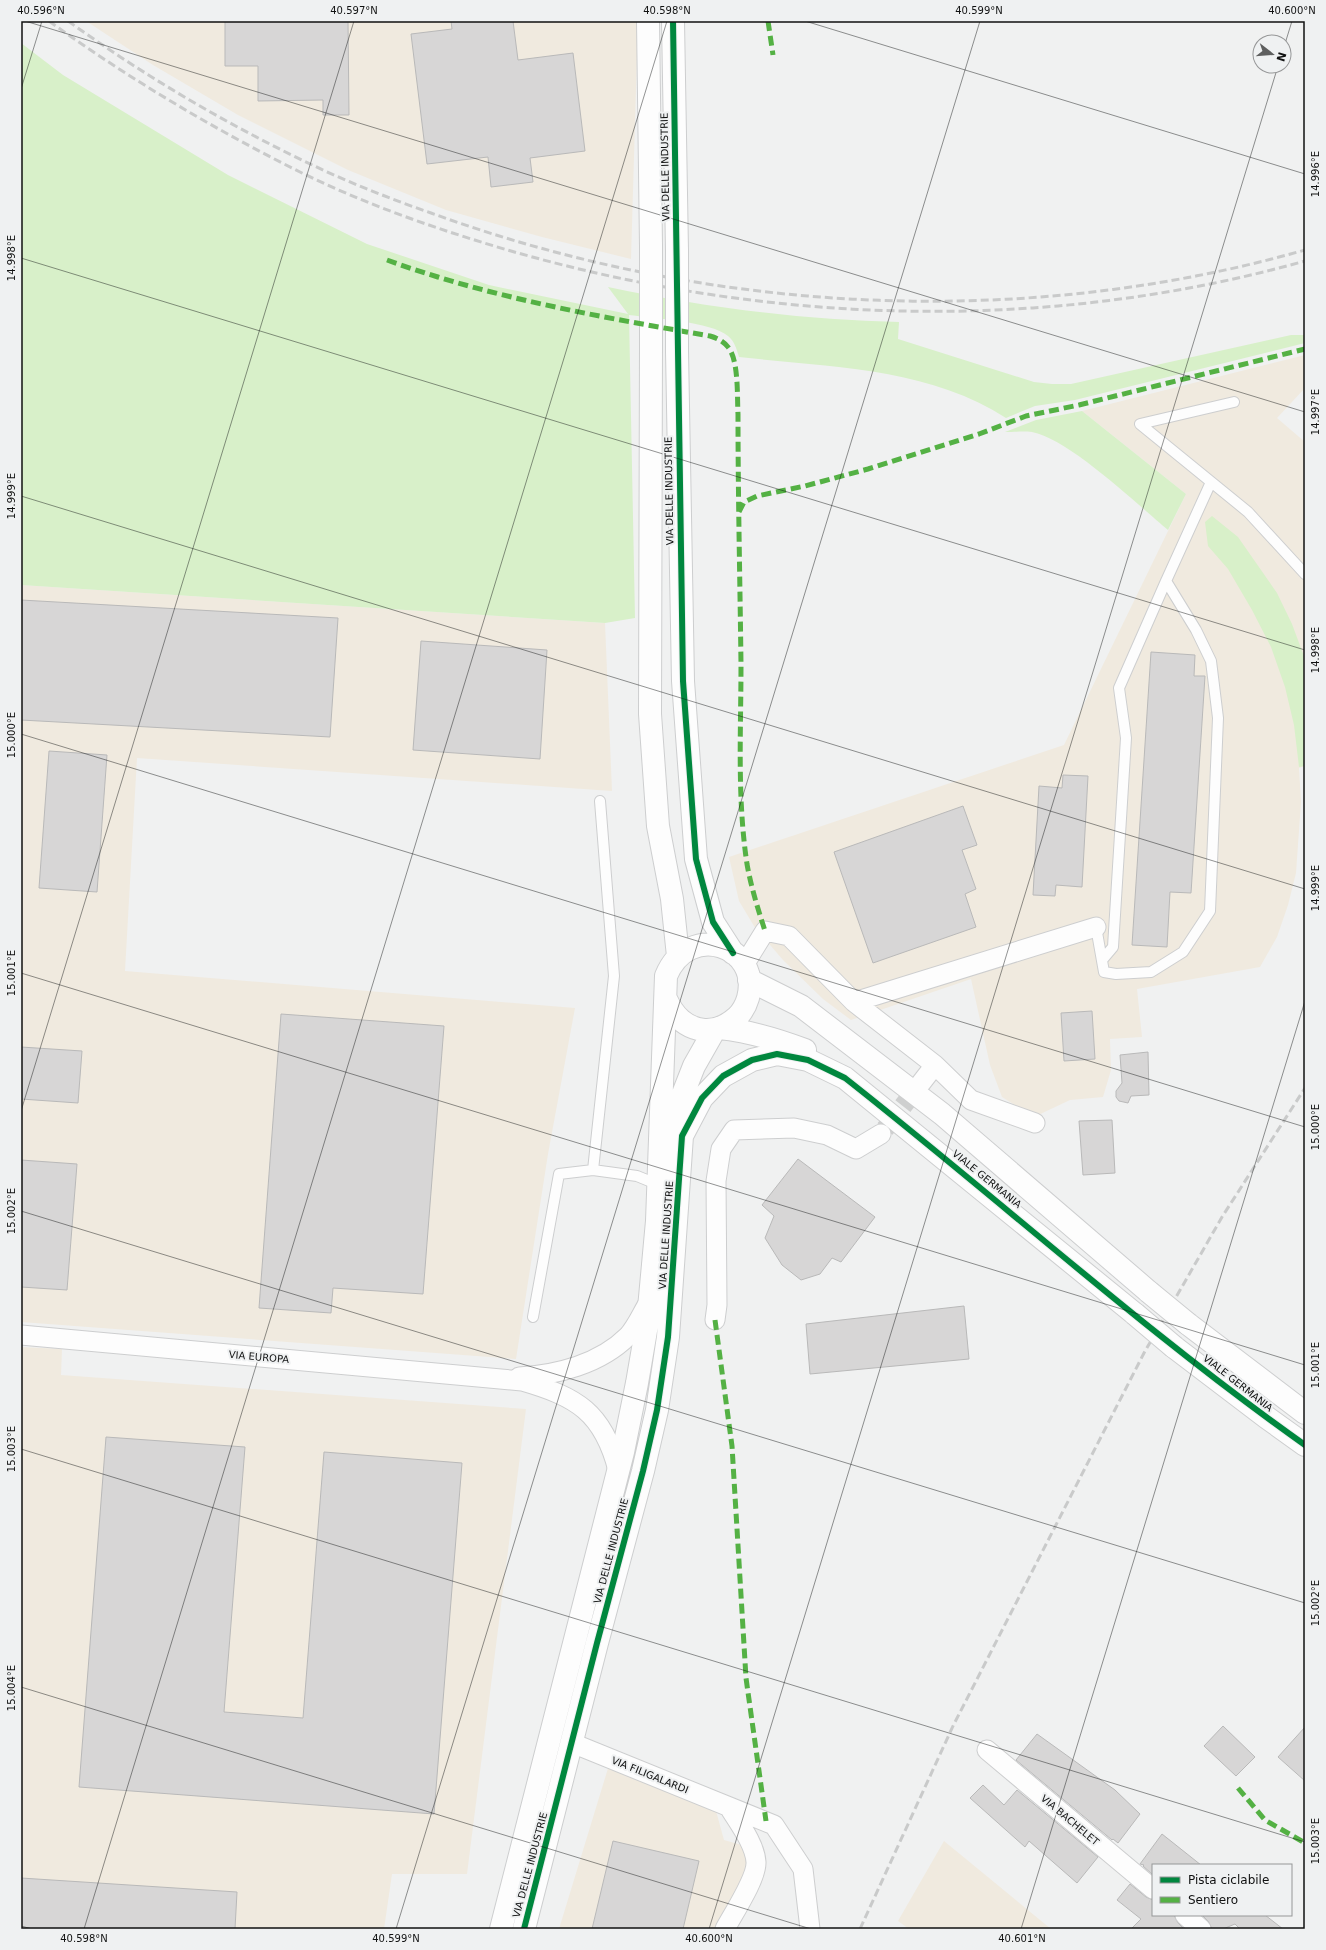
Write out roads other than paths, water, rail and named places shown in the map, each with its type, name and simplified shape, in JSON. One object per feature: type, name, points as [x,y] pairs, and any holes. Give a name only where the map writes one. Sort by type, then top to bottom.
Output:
[{"type":"street","name":"VIA DELLE INDUSTRIE","points":[[648,21],[651,246],[650,714],[658,826],[672,899],[678,956]]},
{"type":"street","name":"VIA DELLE INDUSTRIE","points":[[673,21],[683,681],[696,859],[713,922],[742,966]]},
{"type":"street","points":[[854,1002],[1096,927]]},
{"type":"street","points":[[742,966],[765,931],[789,936],[854,1002],[935,1065],[971,1100],[1035,1123]]},
{"type":"street","points":[[682,1136],[682,1099],[694,1066],[717,1029],[730,1023],[739,1015],[746,1004],[749,992],[742,966],[722,947],[705,945],[688,949],[678,956],[670,965],[664,988],[666,1000],[672,1012],[681,1021],[693,1028],[717,1029],[745,1031],[775,1038],[808,1051],[845,1078]]},
{"type":"street","name":"VIALE GERMANIA","points":[[742,966],[801,1006],[929,1104],[1149,1292],[1188,1324],[1305,1413]]},
{"type":"street","name":"VIA DELLE INDUSTRIE","points":[[501,1929],[618,1470],[637,1383],[649,1300],[657,1221],[666,1000]]},
{"type":"street","name":"VIALE GERMANIA","points":[[681,1172],[682,1136],[702,1098],[723,1076],[752,1060],[777,1054],[808,1060],[845,1078],[1174,1347],[1305,1446]]},
{"type":"street","points":[[921,1083],[935,1065]]},
{"type":"street","points":[[715,1320],[717,1305],[716,1181],[721,1149],[734,1130],[794,1128],[827,1135],[856,1149],[881,1134]]},
{"type":"street","name":"VIA DELLE INDUSTRIE","points":[[524,1929],[643,1471],[657,1410],[668,1336],[681,1172]]},
{"type":"street","name":"VIA EUROPA","points":[[497,1378],[526,1377],[552,1373],[574,1367],[603,1355],[628,1335],[649,1300]]},
{"type":"street","name":"VIA EUROPA","points":[[21,1335],[522,1381],[564,1396],[592,1416],[608,1438],[618,1470]]},
{"type":"street","name":"VIA FILIGALARDI","points":[[572,1743],[774,1825],[803,1869],[810,1929]]},
{"type":"street","name":"VIA BACHELET","points":[[988,1750],[1152,1888]]},
{"type":"street","points":[[725,1929],[749,1887],[756,1863],[748,1838],[729,1807]]},
{"type":"street","points":[[1185,1916],[1201,1929]]},
{"type":"lane","points":[[1234,402],[1140,424],[1248,512],[1305,574]]},
{"type":"lane","points":[[1102,960],[1113,947],[1126,738],[1119,688],[1211,482]]},
{"type":"lane","points":[[1096,927],[1104,972],[1116,974],[1151,972],[1182,952],[1210,911],[1218,718],[1211,661],[1196,630],[1166,581]]},
{"type":"lane","points":[[593,1170],[614,976],[600,801]]},
{"type":"lane","points":[[533,1317],[559,1174],[593,1170],[637,1176],[659,1185]]},
{"type":"tunnel","points":[[885,1129],[921,1083]]},
{"type":"railway","points":[[49,21],[140,82],[203,120],[267,155],[325,184],[377,206],[457,234],[511,251],[608,276],[707,294],[807,306],[907,311],[1008,309],[1108,301],[1207,285],[1305,261]]},
{"type":"railway","points":[[68,21],[124,60],[212,113],[273,146],[335,175],[367,189],[431,213],[536,247],[644,273],[754,290],[865,300],[976,301],[1087,293],[1197,276],[1305,250]]},
{"type":"railway","points":[[860,1929],[953,1726],[1144,1353],[1222,1217],[1305,1088]]}]
